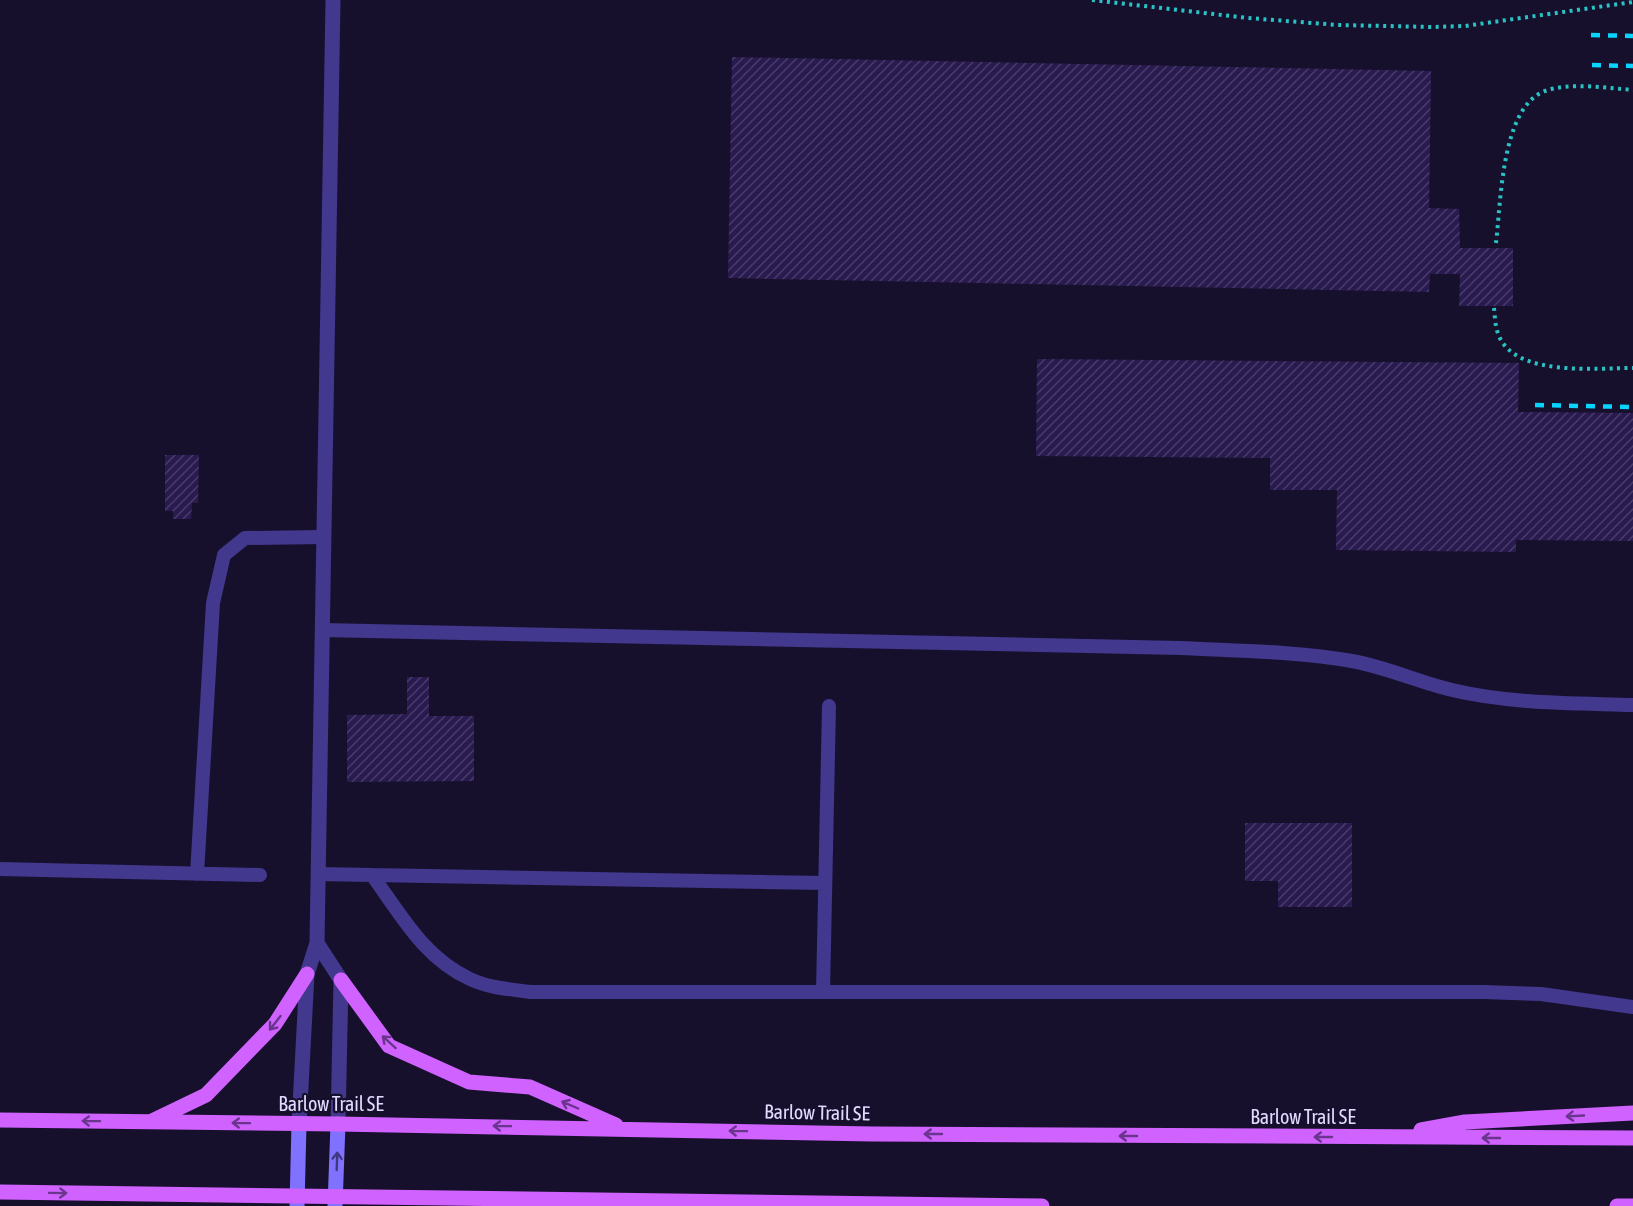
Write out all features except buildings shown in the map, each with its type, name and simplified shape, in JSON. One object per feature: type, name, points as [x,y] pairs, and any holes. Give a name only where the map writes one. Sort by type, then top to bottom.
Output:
[{"type":"main road","points":[[150,1122],[206,1095],[275,1024],[307,974]]},
{"type":"main road","points":[[341,980],[389,1046],[469,1082],[530,1088],[624,1128]]},
{"type":"main road","points":[[1382,1137],[1465,1122],[1633,1113]]},
{"type":"main road","name":"Barlow Trail SE","points":[[0,1120],[624,1128],[873,1134],[1633,1138]]},
{"type":"main road","points":[[0,1192],[335,1202],[1042,1206]]},
{"type":"main road","points":[[947,1206],[965,1204]]},
{"type":"main road","points":[[1617,1206],[1633,1206]]},
{"type":"street","points":[[298,1201],[299,1124],[307,974],[317,943],[333,0]]},
{"type":"street","points":[[317,943],[341,980],[335,1202]]},
{"type":"lane","points":[[197,874],[213,603],[224,555],[246,538],[324,537]]},
{"type":"lane","points":[[322,630],[1264,652],[1311,655],[1369,664],[1450,690],[1484,697],[1633,705]]},
{"type":"lane","points":[[823,992],[829,706]]},
{"type":"lane","points":[[0,869],[260,876]]},
{"type":"lane","points":[[318,874],[825,883]]},
{"type":"lane","points":[[372,875],[406,925],[440,960],[472,980],[530,992],[1485,992],[1541,994],[1633,1007]]},
{"type":"path","points":[[1092,0],[1248,18],[1338,25],[1432,27],[1465,26],[1633,2]]},
{"type":"path","points":[[1496,243],[1503,177],[1511,134],[1517,117],[1527,102],[1551,89],[1580,87],[1633,90]]},
{"type":"path","points":[[1494,308],[1499,337],[1510,350],[1526,360],[1552,366],[1633,368]]},
{"type":"railway","points":[[1591,35],[1633,36]]},
{"type":"railway","points":[[1592,65],[1633,66]]},
{"type":"railway","points":[[1535,405],[1633,407]]}]
